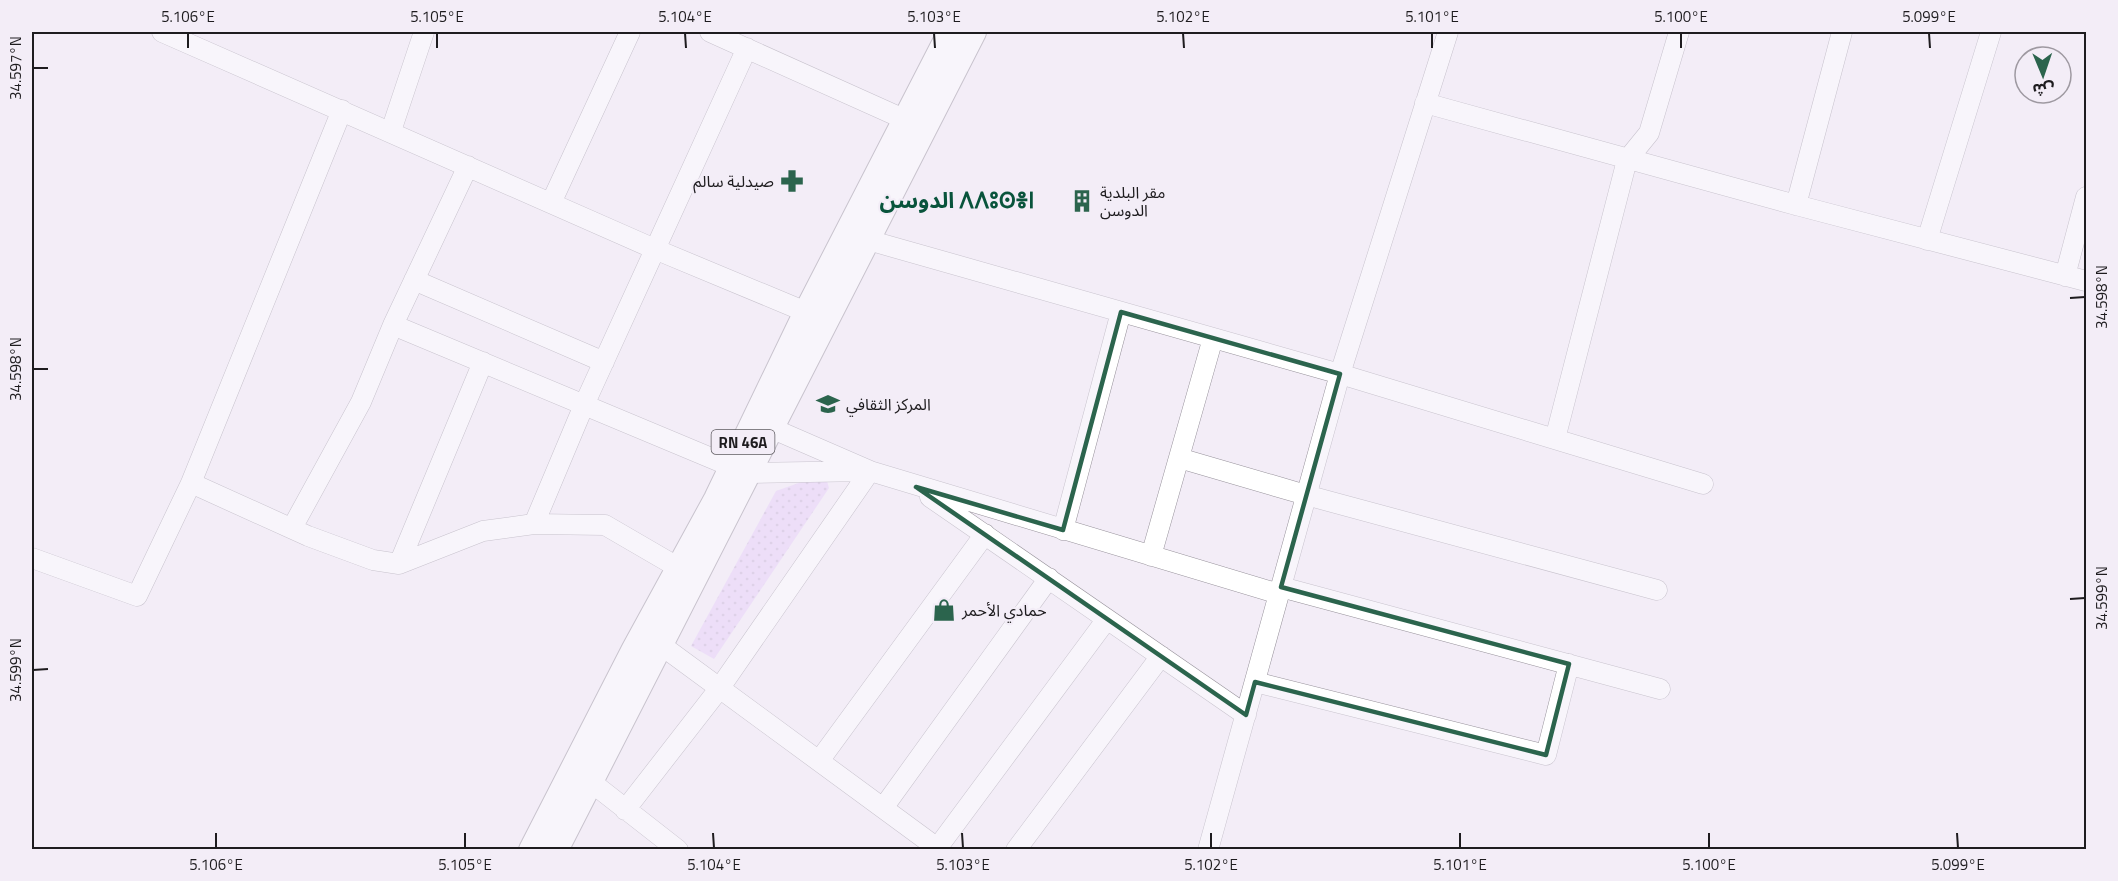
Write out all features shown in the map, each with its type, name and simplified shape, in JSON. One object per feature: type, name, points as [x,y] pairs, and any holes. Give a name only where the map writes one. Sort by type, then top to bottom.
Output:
[{"type":"main road","name":"RN 46A","points":[[531,849],[652,639],[739,470],[806,312],[950,32]]},
{"type":"main road","name":"RN 46A","points":[[556,849],[591,783],[652,639],[679,568],[739,470],[771,428],[974,32]]},
{"type":"street","points":[[162,32],[657,250],[806,312]]},
{"type":"street","points":[[390,131],[424,32]]},
{"type":"street","points":[[550,203],[630,32]]},
{"type":"street","points":[[710,32],[906,120]]},
{"type":"street","points":[[1208,849],[1340,374],[1448,32]]},
{"type":"street","points":[[1556,439],[1627,160],[1650,133],[1679,32]]},
{"type":"street","points":[[1796,205],[1842,32]]},
{"type":"street","points":[[1927,240],[1991,32]]},
{"type":"street","points":[[534,524],[584,405],[657,250],[747,48]]},
{"type":"street","points":[[1425,103],[1627,160],[2086,281]]},
{"type":"street","points":[[32,558],[137,597],[191,483],[342,110]]},
{"type":"street","points":[[292,528],[361,402],[393,325],[468,166]]},
{"type":"street","points":[[2065,276],[2086,196]]},
{"type":"street","points":[[868,240],[1340,374],[1702,484]]},
{"type":"street","points":[[414,280],[604,362]]},
{"type":"street","points":[[1062,530],[1120,312]]},
{"type":"street","points":[[393,325],[739,470],[870,471]]},
{"type":"street","points":[[1151,556],[1213,338]]},
{"type":"street","points":[[399,564],[483,362]]},
{"type":"street","points":[[771,428],[870,471],[1062,530],[1151,556],[1660,689]]},
{"type":"street","points":[[1179,458],[1306,495],[1658,590]]},
{"type":"street","points":[[625,810],[719,689],[870,471]]},
{"type":"street","points":[[191,483],[292,528],[373,560],[399,564],[483,531],[534,524],[605,525],[679,568]]},
{"type":"street","points":[[916,487],[1246,715]]},
{"type":"street","points":[[819,761],[985,534]]},
{"type":"street","points":[[883,808],[1048,579]]},
{"type":"street","points":[[652,639],[939,848],[1107,620]]},
{"type":"street","points":[[1016,849],[1161,656]]},
{"type":"street","points":[[1255,682],[1546,755],[1569,664]]},
{"type":"street","points":[[591,783],[678,849]]},
{"type":"highlighted area","points":[[1121,312],[1340,374],[1281,587],[1569,664],[1546,755],[1255,682],[1246,715],[916,487],[1063,530]]},
{"type":"shaded area","points":[[810,479],[827,481],[829,488],[714,659],[691,646],[776,491]]},
{"type":"place","name":"صيدلية سالم","points":[[792,181]]},
{"type":"place","name":"مقر البلدية الدوسن","points":[[1082,201]]},
{"type":"place","name":"المركز الثقافي","points":[[828,404]]},
{"type":"place","name":"حمادي الأحمر","points":[[944,610]]},
{"type":"district","name":"الدوسن ⴷⴷⵓⵙⴻⵏ","points":[[957,200]]}]
